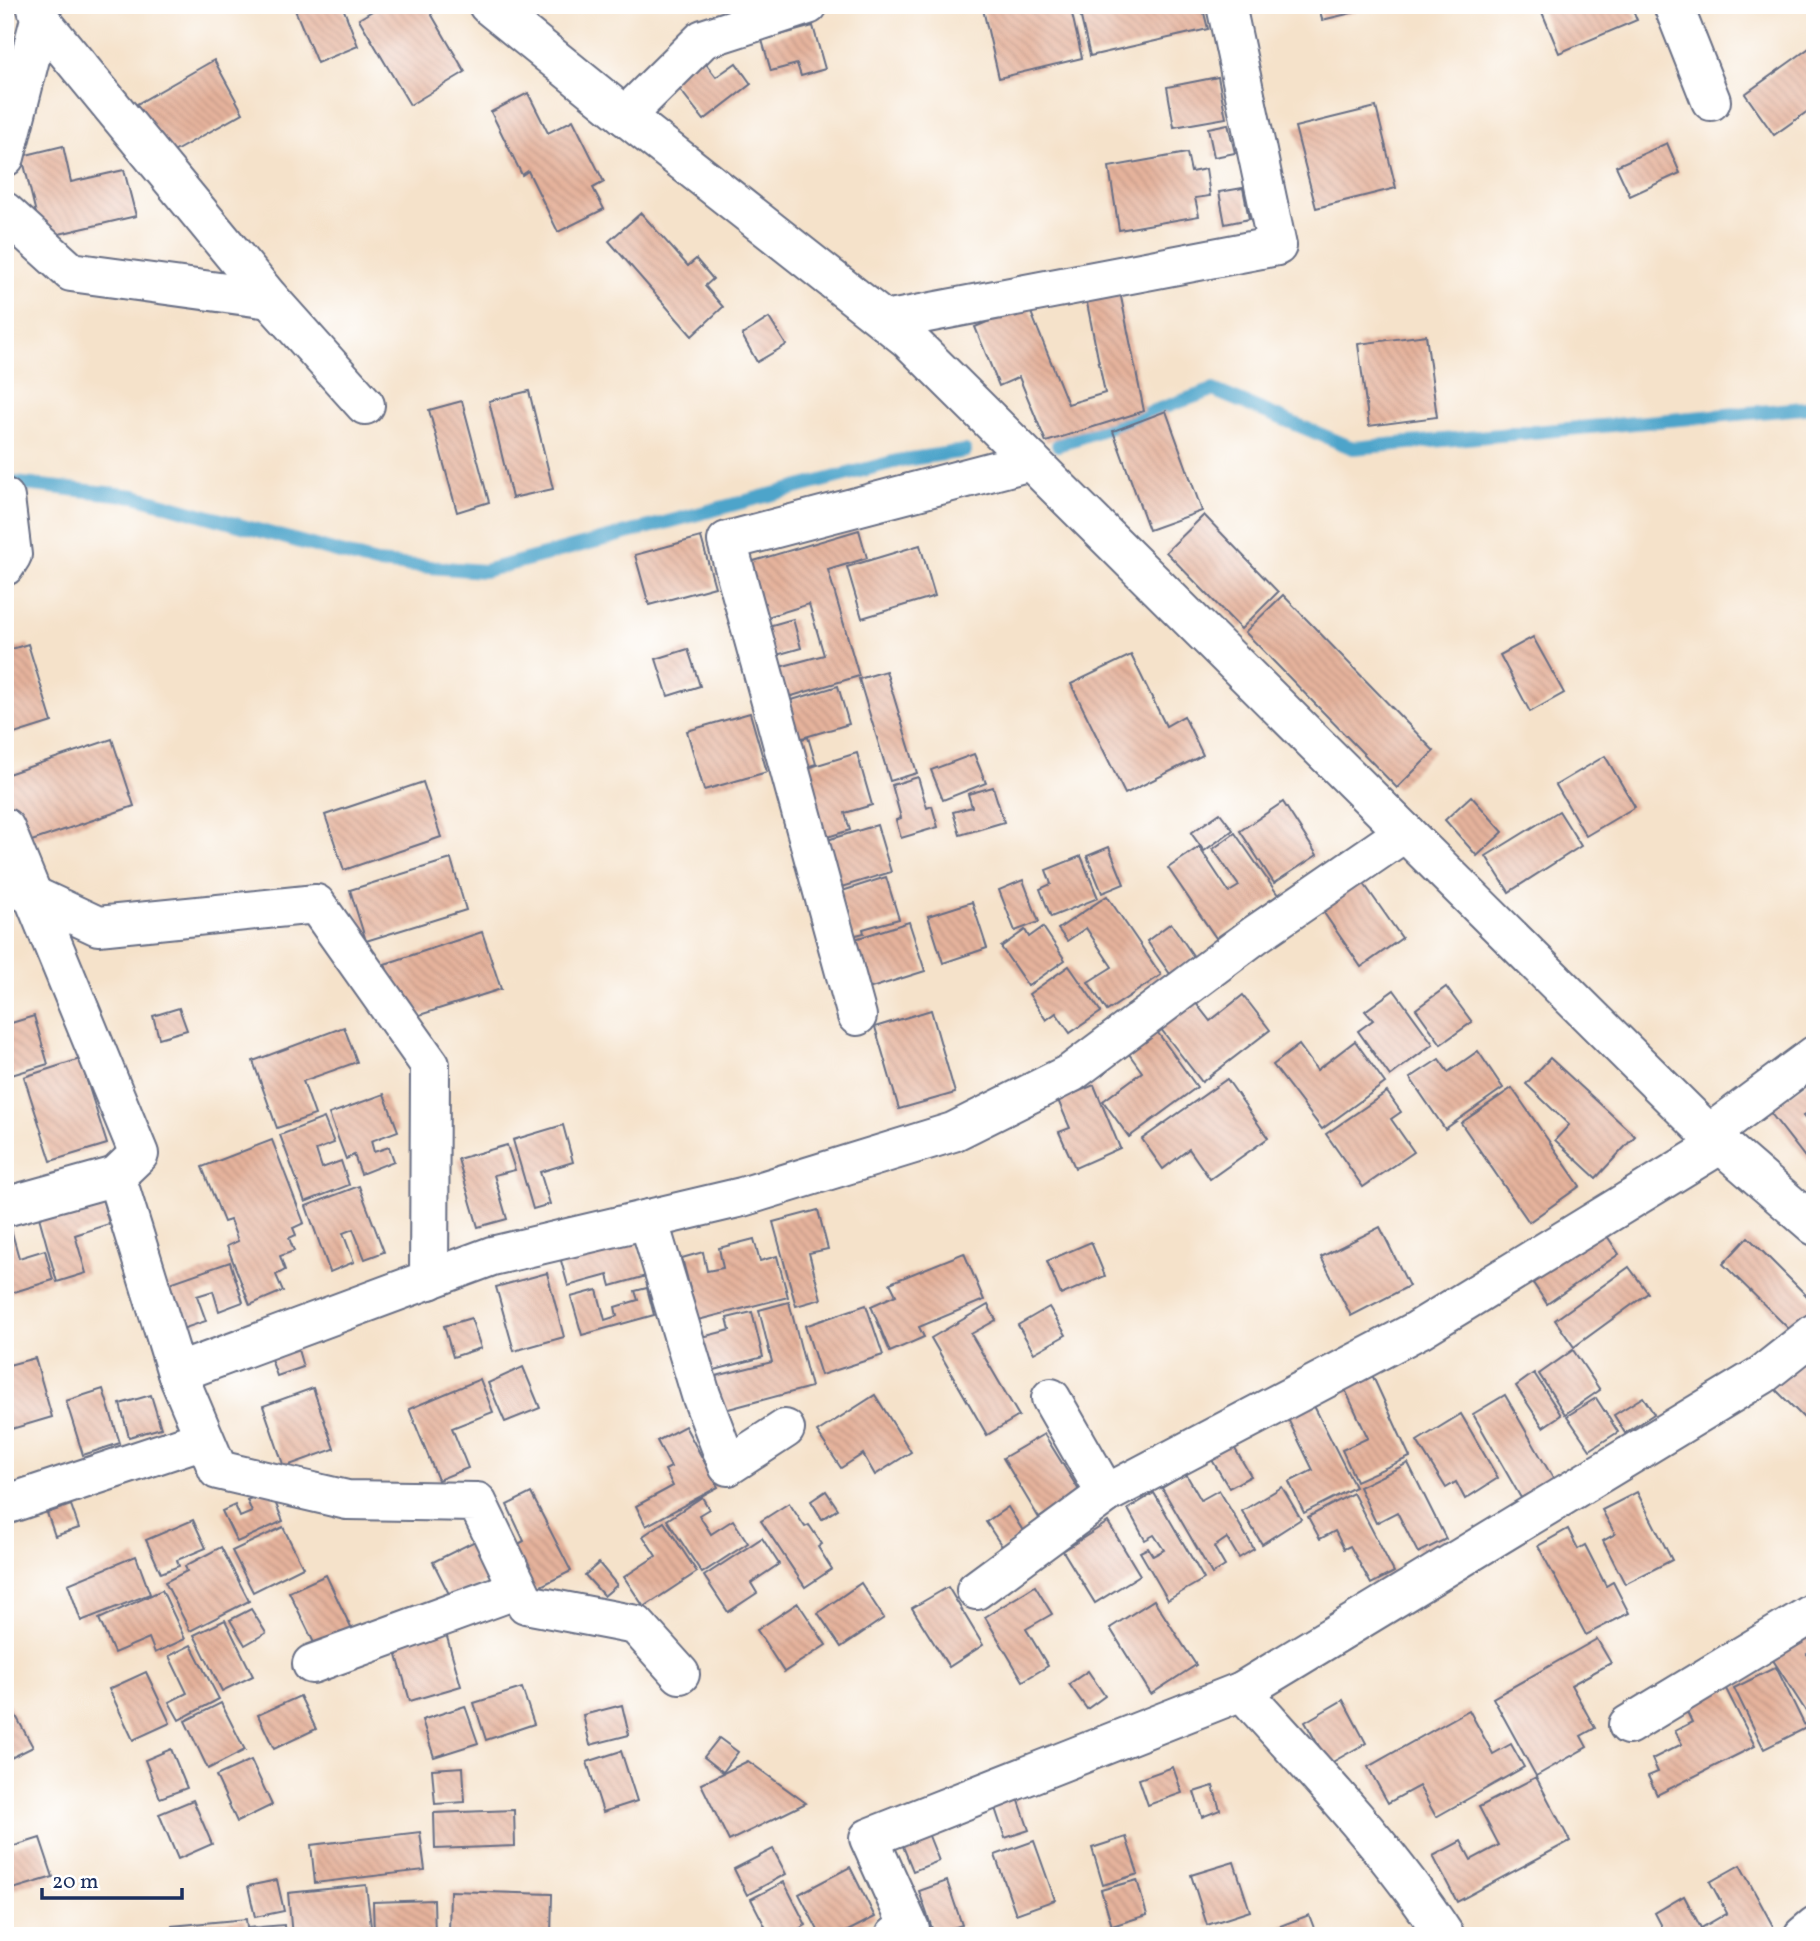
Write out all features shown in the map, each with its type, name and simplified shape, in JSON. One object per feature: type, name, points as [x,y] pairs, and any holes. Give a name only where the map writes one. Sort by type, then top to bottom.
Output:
[{"type":"street","points":[[488,5],[908,339],[1715,1139],[1815,1226]]},
{"type":"street","points":[[625,116],[703,39],[808,5]]},
{"type":"street","points":[[885,321],[1277,246],[1226,5]]},
{"type":"street","points":[[1673,5],[1710,100]]},
{"type":"street","points":[[5,157],[38,12]]},
{"type":"street","points":[[38,12],[270,299],[365,405]]},
{"type":"street","points":[[5,212],[71,272],[270,299]]},
{"type":"street","points":[[857,1016],[727,541],[1031,461]]},
{"type":"street","points":[[5,498],[12,555],[5,566]]},
{"type":"street","points":[[5,828],[19,889],[139,1154],[116,1176],[5,1207]]},
{"type":"street","points":[[177,1373],[492,1256],[742,1197],[953,1132],[1071,1073],[1255,935],[1405,832]]},
{"type":"street","points":[[19,889],[98,926],[316,904],[429,1065],[429,1280]]},
{"type":"street","points":[[976,1590],[1106,1494],[1418,1330],[1715,1139],[1815,1055]]},
{"type":"street","points":[[116,1176],[177,1373],[218,1470],[347,1500],[477,1503],[526,1604],[636,1625],[680,1674]]},
{"type":"street","points":[[648,1219],[701,1395],[728,1466],[785,1429]]},
{"type":"street","points":[[895,1936],[910,1929],[869,1838],[1242,1691],[1762,1375],[1815,1332]]},
{"type":"street","points":[[1051,1398],[1106,1494]]},
{"type":"street","points":[[5,1506],[204,1439]]},
{"type":"street","points":[[312,1664],[518,1589]]},
{"type":"street","points":[[1628,1725],[1815,1612]]},
{"type":"street","points":[[1242,1691],[1418,1893],[1445,1936]]},
{"type":"street","points":[[1803,1936],[1815,1926]]},
{"type":"building","points":[[293,5],[342,5],[358,46],[317,63]]},
{"type":"building","points":[[382,5],[426,5],[465,72],[410,105],[359,19]]},
{"type":"building","points":[[982,5],[1070,5],[1082,58],[999,78]]},
{"type":"building","points":[[1078,5],[1202,5],[1208,29],[1090,56]]},
{"type":"building","points":[[1319,5],[1355,5],[1356,12],[1322,20]]},
{"type":"building","points":[[1539,5],[1631,5],[1637,20],[1559,53]]},
{"type":"building","points":[[813,26],[825,69],[801,76],[797,64],[771,71],[762,40]]},
{"type":"building","points":[[1815,44],[1815,106],[1774,135],[1745,94]]},
{"type":"building","points":[[700,56],[716,77],[736,63],[751,84],[704,120],[671,78]]},
{"type":"building","points":[[214,60],[243,113],[161,159],[132,107]]},
{"type":"building","points":[[1218,77],[1226,118],[1174,127],[1167,87]]},
{"type":"building","points":[[528,93],[548,133],[573,120],[604,182],[593,188],[604,209],[558,232],[528,171],[522,175],[491,112]]},
{"type":"building","points":[[1376,107],[1396,188],[1316,208],[1295,127]]},
{"type":"building","points":[[1228,124],[1235,153],[1214,157],[1208,128]]},
{"type":"building","points":[[1667,143],[1680,173],[1630,196],[1616,166]]},
{"type":"building","points":[[63,146],[71,182],[124,170],[136,216],[42,238],[22,156]]},
{"type":"building","points":[[1187,153],[1191,172],[1206,169],[1210,196],[1195,198],[1199,216],[1119,230],[1109,167]]},
{"type":"building","points":[[1243,188],[1249,219],[1225,224],[1219,192]]},
{"type":"building","points":[[641,213],[688,266],[696,259],[713,279],[705,286],[723,307],[692,336],[609,241]]},
{"type":"building","points":[[1119,287],[1144,411],[1046,442],[1019,377],[999,386],[975,327],[1028,305],[1068,404],[1105,393],[1085,293]]},
{"type":"building","points":[[769,318],[786,345],[757,362],[742,335]]},
{"type":"building","points":[[1426,335],[1437,417],[1369,426],[1358,344]]},
{"type":"building","points":[[529,391],[553,489],[512,498],[489,401]]},
{"type":"building","points":[[462,401],[489,502],[457,512],[429,410]]},
{"type":"building","points":[[1166,411],[1202,511],[1149,530],[1113,431]]},
{"type":"building","points":[[1204,515],[1278,592],[1241,629],[1166,552]]},
{"type":"building","points":[[859,530],[867,558],[828,570],[859,676],[785,698],[776,668],[824,655],[809,604],[764,618],[747,563]]},
{"type":"building","points":[[701,537],[715,587],[649,605],[635,555]]},
{"type":"building","points":[[920,545],[935,596],[862,618],[847,567]]},
{"type":"building","points":[[1283,595],[1434,751],[1397,788],[1245,632]]},
{"type":"building","points":[[793,619],[801,648],[773,656],[765,627]]},
{"type":"building","points":[[1533,637],[1564,693],[1530,712],[1500,655]]},
{"type":"building","points":[[28,644],[52,722],[5,737],[5,651]]},
{"type":"building","points":[[688,649],[700,686],[668,696],[656,659]]},
{"type":"building","points":[[1131,655],[1166,726],[1184,716],[1203,755],[1125,794],[1071,684]]},
{"type":"building","points":[[886,671],[917,773],[890,781],[859,679]]},
{"type":"building","points":[[838,686],[849,724],[792,741],[782,703]]},
{"type":"building","points":[[750,713],[767,772],[704,790],[687,731]]},
{"type":"building","points":[[808,737],[816,764],[801,769],[793,742]]},
{"type":"building","points":[[112,739],[134,806],[20,845],[5,801],[5,775]]},
{"type":"building","points":[[857,753],[872,805],[845,813],[850,830],[821,839],[801,770]]},
{"type":"building","points":[[974,754],[986,783],[943,800],[931,770]]},
{"type":"building","points":[[1605,756],[1635,807],[1586,836],[1556,785]]},
{"type":"building","points":[[918,777],[927,808],[932,806],[938,827],[901,838],[896,820],[901,818],[892,785]]},
{"type":"building","points":[[423,782],[441,837],[344,870],[325,815]]},
{"type":"building","points":[[993,787],[1004,822],[960,835],[953,812],[972,807],[968,794]]},
{"type":"building","points":[[1471,796],[1503,832],[1477,856],[1445,820]]},
{"type":"building","points":[[1283,802],[1317,855],[1274,883],[1240,831]]},
{"type":"building","points":[[1559,811],[1581,846],[1509,892],[1486,856]]},
{"type":"building","points":[[1220,813],[1233,830],[1204,851],[1191,833]]},
{"type":"building","points":[[877,825],[891,872],[838,888],[824,841]]},
{"type":"building","points":[[1235,833],[1278,895],[1216,938],[1168,868],[1199,847],[1229,892],[1239,886],[1213,849]]},
{"type":"building","points":[[1109,847],[1124,884],[1102,893],[1087,856]]},
{"type":"building","points":[[1081,856],[1098,898],[1051,917],[1040,889],[1051,884],[1046,870]]},
{"type":"building","points":[[451,859],[466,910],[366,941],[350,890]]},
{"type":"building","points":[[886,877],[899,919],[863,929],[864,933],[852,936],[839,892]]},
{"type":"building","points":[[1023,880],[1039,922],[1015,931],[999,890]]},
{"type":"building","points":[[1362,881],[1402,938],[1361,967],[1322,910]]},
{"type":"building","points":[[1107,896],[1161,975],[1107,1011],[1088,982],[1112,967],[1086,928],[1067,941],[1058,929]]},
{"type":"building","points":[[972,902],[987,948],[943,963],[928,916]]},
{"type":"building","points":[[909,922],[925,971],[868,989],[852,940]]},
{"type":"building","points":[[1171,923],[1194,957],[1170,974],[1147,941]]},
{"type":"building","points":[[1043,927],[1065,960],[1028,986],[1001,947],[1025,930],[1029,937]]},
{"type":"building","points":[[482,932],[501,989],[404,1020],[385,964]]},
{"type":"building","points":[[1069,966],[1101,1012],[1070,1033],[1056,1013],[1046,1020],[1029,994]]},
{"type":"building","points":[[1446,987],[1472,1022],[1441,1044],[1416,1009]]},
{"type":"building","points":[[1394,990],[1433,1044],[1390,1076],[1358,1031],[1373,1020],[1365,1011]]},
{"type":"building","points":[[1243,995],[1270,1030],[1202,1082],[1157,1024],[1191,997],[1210,1021]]},
{"type":"building","points":[[179,1008],[187,1030],[159,1038],[153,1016]]},
{"type":"building","points":[[931,1010],[955,1093],[899,1109],[875,1027]]},
{"type":"building","points":[[34,1016],[48,1064],[5,1077],[5,1025]]},
{"type":"building","points":[[1153,1026],[1197,1087],[1129,1137],[1103,1101],[1142,1072],[1124,1047]]},
{"type":"building","points":[[344,1027],[357,1062],[303,1081],[315,1115],[277,1128],[253,1061]]},
{"type":"building","points":[[1355,1041],[1385,1083],[1322,1129],[1273,1065],[1299,1045],[1317,1070]]},
{"type":"building","points":[[1478,1051],[1503,1088],[1445,1129],[1410,1078],[1439,1059],[1448,1072]]},
{"type":"building","points":[[1550,1058],[1635,1136],[1596,1178],[1555,1140],[1569,1125],[1526,1084]]},
{"type":"building","points":[[80,1059],[107,1144],[51,1161],[24,1077]]},
{"type":"building","points":[[1815,1076],[1815,1107],[1803,1116],[1815,1131],[1815,1170],[1769,1111]]},
{"type":"building","points":[[1227,1079],[1268,1138],[1210,1179],[1189,1149],[1163,1169],[1142,1139]]},
{"type":"building","points":[[1094,1085],[1120,1148],[1075,1168],[1059,1132],[1070,1128],[1058,1100]]},
{"type":"building","points":[[1512,1088],[1580,1186],[1529,1222],[1461,1123]]},
{"type":"building","points":[[1387,1092],[1401,1112],[1391,1119],[1414,1152],[1363,1187],[1326,1134]]},
{"type":"building","points":[[384,1094],[398,1131],[371,1141],[374,1152],[389,1147],[394,1161],[361,1174],[354,1155],[346,1159],[329,1114]]},
{"type":"building","points":[[324,1118],[334,1143],[316,1150],[322,1168],[341,1161],[349,1185],[305,1202],[280,1135]]},
{"type":"building","points":[[563,1125],[573,1162],[540,1172],[550,1204],[533,1209],[513,1140]]},
{"type":"building","points":[[272,1140],[304,1223],[293,1228],[296,1235],[289,1238],[294,1251],[280,1256],[285,1270],[276,1275],[283,1291],[250,1305],[227,1246],[238,1241],[230,1220],[224,1222],[202,1167]]},
{"type":"building","points":[[507,1145],[515,1170],[494,1175],[507,1219],[478,1227],[458,1159]]},
{"type":"building","points":[[359,1186],[384,1252],[365,1259],[353,1229],[343,1233],[354,1262],[330,1272],[306,1206]]},
{"type":"building","points":[[102,1198],[109,1224],[75,1235],[86,1273],[57,1282],[39,1217]]},
{"type":"building","points":[[818,1210],[828,1249],[809,1253],[821,1299],[796,1306],[773,1222]]},
{"type":"building","points":[[1380,1227],[1409,1286],[1351,1316],[1321,1257]]},
{"type":"building","points":[[1601,1227],[1619,1254],[1547,1304],[1529,1277]]},
{"type":"building","points":[[11,1229],[19,1258],[45,1250],[53,1280],[11,1293],[5,1273],[5,1231]]},
{"type":"building","points":[[634,1237],[646,1276],[611,1286],[608,1275],[568,1286],[560,1257]]},
{"type":"building","points":[[1748,1237],[1815,1304],[1791,1331],[1723,1264]]},
{"type":"building","points":[[754,1239],[760,1261],[777,1256],[788,1297],[698,1320],[682,1258],[703,1252],[707,1271],[723,1268],[719,1248]]},
{"type":"building","points":[[1091,1242],[1105,1276],[1061,1295],[1047,1261]]},
{"type":"building","points":[[964,1253],[984,1300],[919,1327],[924,1337],[890,1352],[871,1306],[896,1295],[890,1283]]},
{"type":"building","points":[[230,1262],[243,1302],[219,1311],[213,1291],[197,1296],[206,1321],[182,1329],[167,1284]]},
{"type":"building","points":[[1629,1267],[1648,1293],[1574,1347],[1555,1320]]},
{"type":"building","points":[[547,1273],[564,1337],[514,1351],[496,1287]]},
{"type":"building","points":[[647,1288],[654,1315],[582,1335],[571,1297],[597,1290],[605,1320],[617,1316],[615,1307],[638,1300],[635,1291]]},
{"type":"building","points":[[789,1302],[811,1387],[721,1411],[712,1377],[772,1362],[759,1310]]},
{"type":"building","points":[[866,1305],[883,1355],[821,1375],[805,1326]]},
{"type":"building","points":[[988,1305],[996,1320],[971,1334],[1019,1416],[987,1435],[931,1338]]},
{"type":"building","points":[[1049,1307],[1066,1335],[1034,1353],[1018,1325]]},
{"type":"building","points":[[752,1312],[763,1357],[711,1371],[702,1337],[730,1330],[727,1318]]},
{"type":"building","points":[[471,1318],[481,1348],[453,1357],[444,1326]]},
{"type":"building","points":[[297,1346],[303,1367],[277,1376],[270,1356]]},
{"type":"building","points":[[1815,1349],[1815,1429],[1773,1387]]},
{"type":"building","points":[[1573,1350],[1600,1390],[1565,1414],[1539,1374]]},
{"type":"building","points":[[35,1358],[52,1417],[5,1431],[5,1398],[9,1396],[5,1383],[5,1366]]},
{"type":"building","points":[[1368,1366],[1410,1457],[1356,1481],[1342,1450],[1368,1438],[1340,1379]]},
{"type":"building","points":[[523,1367],[540,1408],[505,1422],[488,1383]]},
{"type":"building","points":[[1534,1373],[1561,1415],[1543,1427],[1516,1386]]},
{"type":"building","points":[[480,1379],[493,1412],[452,1428],[468,1468],[438,1480],[409,1409]]},
{"type":"building","points":[[313,1388],[334,1449],[284,1467],[263,1406]]},
{"type":"building","points":[[103,1389],[120,1443],[83,1455],[66,1401]]},
{"type":"building","points":[[151,1395],[161,1428],[129,1437],[120,1404]]},
{"type":"building","points":[[875,1395],[911,1452],[875,1475],[863,1454],[841,1468],[817,1432]]},
{"type":"building","points":[[1505,1395],[1554,1480],[1521,1498],[1473,1414]]},
{"type":"building","points":[[1309,1396],[1355,1487],[1304,1513],[1289,1482],[1313,1470],[1283,1409]]},
{"type":"building","points":[[1643,1397],[1654,1414],[1625,1433],[1614,1415]]},
{"type":"building","points":[[1596,1398],[1618,1432],[1590,1450],[1567,1416]]},
{"type":"building","points":[[1461,1414],[1498,1478],[1465,1499],[1456,1482],[1446,1488],[1417,1441]]},
{"type":"building","points":[[685,1426],[718,1487],[646,1526],[636,1506],[673,1486],[665,1470],[671,1467],[657,1441]]},
{"type":"building","points":[[1044,1434],[1080,1492],[1056,1523],[1050,1511],[1039,1518],[1003,1458]]},
{"type":"building","points":[[1231,1442],[1251,1476],[1229,1488],[1209,1455]]},
{"type":"building","points":[[1408,1463],[1446,1539],[1418,1553],[1397,1512],[1376,1523],[1359,1487]]},
{"type":"building","points":[[1186,1474],[1201,1500],[1219,1490],[1254,1549],[1239,1558],[1227,1538],[1214,1547],[1225,1566],[1212,1574],[1162,1488]]},
{"type":"building","points":[[1282,1487],[1301,1519],[1262,1544],[1242,1511]]},
{"type":"building","points":[[270,1490],[283,1521],[237,1542],[222,1511],[235,1505],[240,1517],[252,1512],[247,1500]]},
{"type":"building","points":[[826,1491],[838,1509],[822,1519],[811,1501]]},
{"type":"building","points":[[1637,1492],[1672,1560],[1625,1584],[1603,1541],[1615,1534],[1602,1510]]},
{"type":"building","points":[[531,1493],[571,1571],[533,1590],[511,1548],[524,1541],[507,1505]]},
{"type":"building","points":[[1154,1493],[1204,1579],[1168,1600],[1140,1552],[1148,1548],[1153,1556],[1164,1550],[1154,1535],[1145,1540],[1128,1509]]},
{"type":"building","points":[[1353,1493],[1394,1572],[1371,1584],[1350,1546],[1344,1549],[1335,1531],[1320,1539],[1308,1517]]},
{"type":"building","points":[[702,1497],[709,1509],[699,1515],[711,1534],[733,1520],[748,1543],[702,1573],[667,1520]]},
{"type":"building","points":[[789,1503],[805,1527],[809,1525],[822,1544],[818,1547],[832,1569],[805,1587],[761,1521]]},
{"type":"building","points":[[71,1505],[79,1528],[55,1536],[47,1513]]},
{"type":"building","points":[[1008,1507],[1025,1534],[1003,1548],[986,1522]]},
{"type":"building","points":[[193,1520],[206,1548],[177,1560],[179,1566],[161,1573],[146,1540]]},
{"type":"building","points":[[664,1522],[697,1572],[644,1607],[624,1577],[656,1556],[643,1536]]},
{"type":"building","points":[[1108,1522],[1140,1575],[1095,1603],[1063,1551]]},
{"type":"building","points":[[283,1527],[303,1567],[253,1592],[232,1551]]},
{"type":"building","points":[[1568,1529],[1578,1549],[1585,1545],[1606,1586],[1613,1582],[1629,1613],[1586,1635],[1538,1546]]},
{"type":"building","points":[[762,1538],[779,1564],[751,1583],[757,1593],[728,1612],[704,1576]]},
{"type":"building","points":[[475,1541],[492,1578],[451,1598],[433,1562]]},
{"type":"building","points":[[221,1547],[249,1601],[190,1631],[165,1582],[187,1571],[185,1566]]},
{"type":"building","points":[[136,1556],[150,1594],[81,1621],[68,1584]]},
{"type":"building","points":[[599,1563],[617,1585],[604,1596],[585,1575]]},
{"type":"building","points":[[326,1575],[353,1632],[317,1649],[289,1592]]},
{"type":"building","points":[[861,1583],[884,1618],[841,1647],[818,1613]]},
{"type":"building","points":[[1035,1586],[1052,1614],[1026,1629],[1048,1666],[1023,1681],[985,1617]]},
{"type":"building","points":[[948,1587],[983,1645],[949,1667],[912,1608]]},
{"type":"building","points":[[162,1590],[185,1639],[155,1653],[149,1638],[114,1653],[99,1619]]},
{"type":"building","points":[[1154,1600],[1196,1665],[1151,1694],[1110,1628]]},
{"type":"building","points":[[798,1603],[826,1645],[784,1672],[757,1630]]},
{"type":"building","points":[[251,1609],[266,1633],[245,1645],[230,1620]]},
{"type":"building","points":[[225,1620],[253,1676],[222,1691],[194,1635]]},
{"type":"building","points":[[445,1630],[461,1686],[410,1701],[394,1645]]},
{"type":"building","points":[[1810,1631],[1815,1639],[1815,1649],[1807,1654],[1815,1665],[1815,1712],[1809,1716],[1771,1657]]},
{"type":"building","points":[[1597,1639],[1611,1663],[1571,1685],[1595,1728],[1581,1736],[1587,1747],[1536,1776],[1493,1698]]},
{"type":"building","points":[[191,1645],[219,1699],[179,1720],[169,1702],[187,1693],[169,1656]]},
{"type":"building","points":[[1776,1667],[1806,1728],[1764,1749],[1734,1688]]},
{"type":"building","points":[[1088,1671],[1105,1696],[1087,1709],[1069,1684]]},
{"type":"building","points":[[146,1672],[170,1723],[133,1740],[109,1689]]},
{"type":"building","points":[[1724,1685],[1755,1746],[1657,1795],[1648,1776],[1658,1772],[1652,1759],[1682,1744],[1675,1731],[1692,1722],[1684,1706]]},
{"type":"building","points":[[522,1688],[534,1724],[486,1740],[474,1703]]},
{"type":"building","points":[[5,1696],[33,1747],[5,1761]]},
{"type":"building","points":[[300,1696],[316,1729],[274,1749],[258,1715]]},
{"type":"building","points":[[1343,1700],[1366,1743],[1329,1764],[1305,1722]]},
{"type":"building","points":[[221,1703],[245,1750],[208,1769],[185,1721]]},
{"type":"building","points":[[622,1705],[629,1735],[590,1745],[583,1715]]},
{"type":"building","points":[[465,1706],[478,1743],[434,1757],[422,1720]]},
{"type":"building","points":[[1469,1710],[1493,1754],[1511,1744],[1524,1767],[1436,1817],[1419,1786],[1388,1803],[1368,1767]]},
{"type":"building","points":[[719,1738],[738,1752],[723,1772],[704,1757]]},
{"type":"building","points":[[171,1749],[187,1788],[160,1798],[145,1760]]},
{"type":"building","points":[[621,1751],[637,1801],[603,1812],[587,1762]]},
{"type":"building","points":[[251,1760],[272,1805],[237,1822],[216,1776]]},
{"type":"building","points":[[748,1761],[806,1803],[729,1841],[701,1784]]},
{"type":"building","points":[[463,1767],[465,1802],[435,1804],[432,1769]]},
{"type":"building","points":[[1173,1767],[1182,1793],[1148,1805],[1139,1779]]},
{"type":"building","points":[[1536,1777],[1570,1841],[1457,1902],[1433,1856],[1461,1841],[1471,1860],[1499,1845],[1479,1807]]},
{"type":"building","points":[[1213,1786],[1220,1810],[1202,1817],[1194,1792]]},
{"type":"building","points":[[1016,1792],[1029,1830],[1005,1838],[992,1799]]},
{"type":"building","points":[[193,1800],[212,1844],[178,1859],[159,1814]]},
{"type":"building","points":[[514,1810],[515,1846],[435,1849],[434,1813]]},
{"type":"building","points":[[925,1826],[939,1861],[913,1871],[899,1836]]},
{"type":"building","points":[[420,1832],[425,1870],[315,1883],[311,1845]]},
{"type":"building","points":[[1126,1837],[1138,1874],[1103,1885],[1092,1848]]},
{"type":"building","points":[[40,1838],[53,1877],[13,1889],[5,1862],[5,1849]]},
{"type":"building","points":[[1034,1841],[1055,1900],[1016,1914],[995,1855]]},
{"type":"building","points":[[773,1849],[786,1874],[747,1895],[734,1869]]},
{"type":"building","points":[[1234,1862],[1250,1911],[1207,1925],[1191,1875]]},
{"type":"building","points":[[1740,1865],[1774,1928],[1759,1936],[1667,1936],[1655,1913],[1684,1896],[1701,1928],[1727,1913],[1710,1882]]},
{"type":"building","points":[[850,1867],[875,1917],[838,1936],[821,1936],[799,1894]]},
{"type":"building","points":[[277,1880],[284,1911],[255,1917],[248,1886]]},
{"type":"building","points":[[1137,1880],[1147,1915],[1112,1926],[1101,1890]]},
{"type":"building","points":[[947,1881],[962,1925],[934,1934],[919,1891]]},
{"type":"building","points":[[784,1882],[806,1925],[786,1936],[770,1936],[751,1899]]},
{"type":"building","points":[[366,1885],[372,1935],[292,1936],[288,1893]]},
{"type":"building","points":[[450,1891],[552,1894],[551,1936],[449,1936]]},
{"type":"building","points":[[434,1900],[435,1936],[374,1936],[373,1902]]},
{"type":"building","points":[[1309,1915],[1317,1936],[1283,1936],[1280,1926]]},
{"type":"building","points":[[246,1919],[247,1928],[284,1925],[285,1936],[173,1936],[172,1926]]},
{"type":"waterway","points":[[1058,445],[1213,390],[1353,448],[1815,407]]},
{"type":"waterway","points":[[5,482],[135,496],[376,563],[484,571],[897,461],[965,451]]}]
